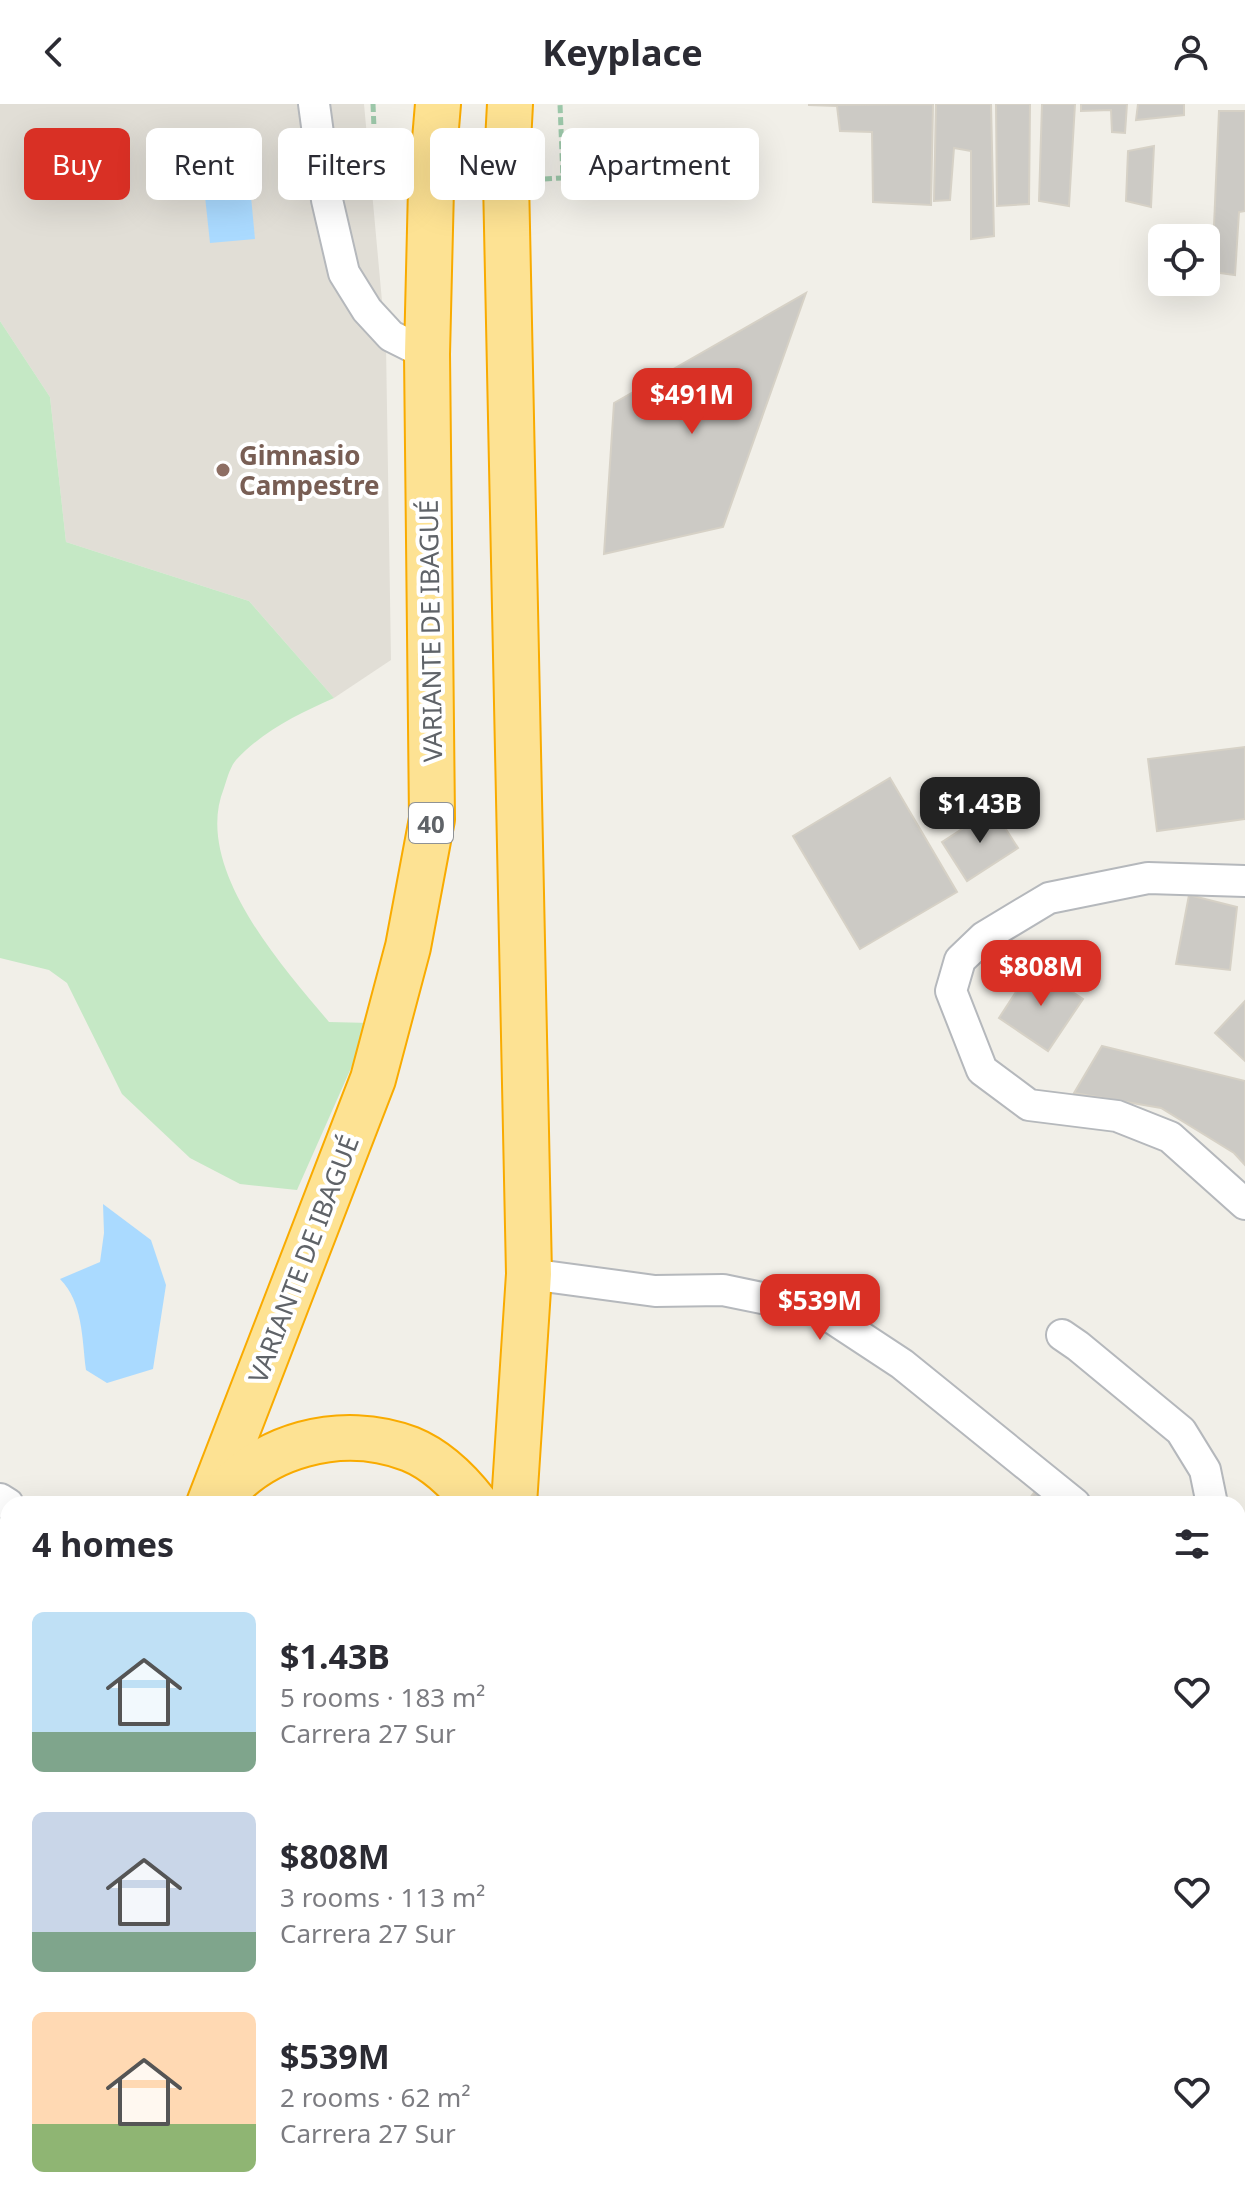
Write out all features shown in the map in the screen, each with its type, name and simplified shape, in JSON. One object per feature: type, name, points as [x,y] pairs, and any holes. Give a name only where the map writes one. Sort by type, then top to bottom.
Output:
[{"type":"highway","name":"VARIANTE DE IBAGUÉ","points":[[212,1496],[373,1079],[408,947],[432,819],[427,354],[431,188],[438,104]]},
{"type":"highway","points":[[510,104],[506,196],[529,1274],[515,1496]]},
{"type":"highway","points":[[224,1496],[257,1464],[306,1441],[359,1437],[411,1450],[456,1479],[470,1496]]},
{"type":"street","points":[[314,104],[327,200],[344,273],[367,310],[391,336],[427,354]]},
{"type":"street","points":[[1245,881],[1148,878],[1049,898],[984,937],[960,960],[951,991],[982,1070],[1029,1105],[1117,1116],[1170,1137],[1245,1204]]},
{"type":"street","points":[[529,1274],[655,1291],[723,1290],[820,1310],[902,1364],[1065,1496]]},
{"type":"street","points":[[1062,1335],[1181,1431],[1205,1470],[1210,1496]]},
{"type":"path","points":[[373,104],[374,128]]},
{"type":"shaded area","name":"Gimnasio Campestre","points":[[0,104],[364,104],[366,128],[278,128],[278,200],[373,200],[386,345],[391,660],[334,698],[249,601],[66,542],[50,397],[0,321]]},
{"type":"green space","points":[[0,321],[50,397],[66,542],[249,601],[334,698],[269,732],[236,760],[224,788],[217,818],[220,850],[231,882],[247,914],[288,973],[329,1022],[371,1023],[297,1190],[240,1184],[190,1158],[122,1094],[67,983],[49,970],[0,958]]},
{"type":"water","points":[[205,200],[251,200],[255,239],[210,243]]},
{"type":"water","points":[[103,1204],[151,1240],[166,1285],[153,1369],[107,1383],[86,1370],[77,1310],[68,1288],[60,1279],[100,1262],[104,1233]]},
{"type":"building","points":[[933,104],[931,205],[873,202],[872,132],[840,131],[837,106],[808,105]]},
{"type":"building","points":[[936,104],[991,104],[994,236],[971,239],[971,151],[954,148],[950,200],[934,201]]},
{"type":"building","points":[[996,104],[1030,104],[1029,204],[997,206]]},
{"type":"building","points":[[1042,104],[1075,104],[1069,206],[1039,201]]},
{"type":"building","points":[[1081,104],[1127,104],[1125,133],[1112,132],[1111,110],[1081,111]]},
{"type":"building","points":[[1138,104],[1184,104],[1184,115],[1136,120]]},
{"type":"building","points":[[1219,111],[1245,111],[1245,211],[1239,212],[1235,275],[1220,273],[1220,224],[1214,224]]},
{"type":"building","points":[[1154,146],[1151,207],[1126,201],[1128,151]]},
{"type":"building","points":[[806,293],[723,527],[604,554],[614,403]]},
{"type":"building","points":[[1245,747],[1245,819],[1157,831],[1148,759]]},
{"type":"building","points":[[890,778],[957,892],[860,949],[793,836]]},
{"type":"building","points":[[993,809],[1018,848],[967,881],[942,842]]},
{"type":"building","points":[[1189,895],[1237,907],[1230,970],[1176,964]]},
{"type":"building","points":[[1033,966],[1083,999],[1048,1051],[999,1018]]},
{"type":"building","points":[[1245,1001],[1245,1061],[1215,1033]]},
{"type":"building","points":[[1102,1046],[1245,1081],[1245,1165],[1234,1153],[1161,1108],[1074,1093]]},
{"type":"building","points":[[1038,1488],[1048,1496],[1032,1496]]},
{"type":"place","name":"Gimnasio Campestre","points":[[223,470]]}]
